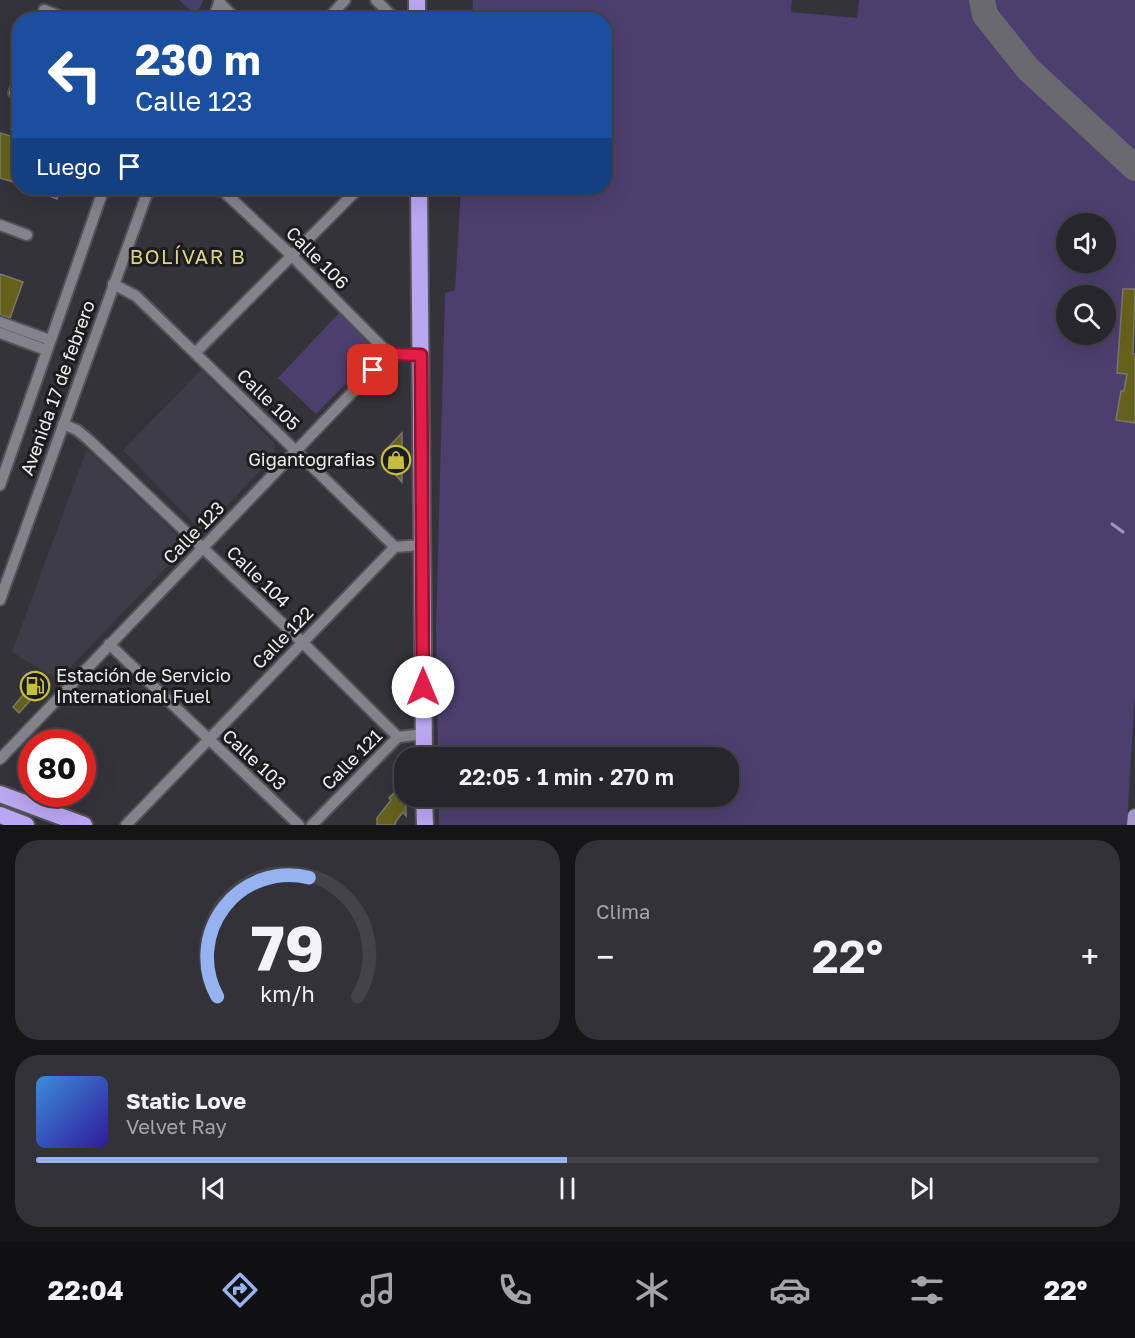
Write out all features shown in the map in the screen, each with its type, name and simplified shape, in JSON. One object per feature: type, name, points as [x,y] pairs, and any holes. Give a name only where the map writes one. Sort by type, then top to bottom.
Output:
[{"type":"highway","points":[[416,195],[421,355],[424,747]]},
{"type":"highway","points":[[0,794],[78,824]]},
{"type":"highway","points":[[424,807],[425,825]]},
{"type":"highway","points":[[0,815],[26,825]]},
{"type":"main road","points":[[1134,825],[1135,816]]},
{"type":"street","points":[[334,12],[345,0]]},
{"type":"street","points":[[376,0],[388,12]]},
{"type":"street","points":[[219,1],[229,12]]},
{"type":"street","points":[[0,485],[102,195]]},
{"type":"street","name":"Avenida 17 de febrero","points":[[0,600],[146,195]]},
{"type":"street","name":"Calle 106","points":[[227,195],[292,256],[389,354]]},
{"type":"street","points":[[195,353],[352,195]]},
{"type":"street","points":[[0,225],[27,235]]},
{"type":"street","name":"Calle 105","points":[[113,284],[136,296],[395,547]]},
{"type":"street","points":[[0,322],[48,345]]},
{"type":"street","points":[[0,333],[48,345]]},
{"type":"street","points":[[389,354],[421,355]]},
{"type":"street","name":"Calle 123","points":[[0,759],[389,354]]},
{"type":"street","name":"Calle 104","points":[[63,424],[77,430],[89,440],[302,642],[398,737]]},
{"type":"street","points":[[395,547],[422,544]]},
{"type":"street","name":"Calle 122","points":[[126,825],[395,547]]},
{"type":"street","name":"Calle 103","points":[[110,644],[299,825]]},
{"type":"street","name":"Calle 121","points":[[312,825],[398,737],[424,734]]},
{"type":"shaded area","points":[[179,0],[203,0],[196,12],[191,11]]},
{"type":"shaded area","points":[[473,0],[792,0],[791,12],[857,18],[859,0],[1135,0],[1135,289],[1123,289],[1117,373],[1135,374],[1135,387],[1117,420],[1135,423],[1135,693],[1127,825],[439,825],[439,807],[739,807],[739,747],[438,747],[436,628],[445,293],[455,290],[461,195],[612,195],[612,12],[472,12]]},
{"type":"shaded area","points":[[339,313],[377,352],[316,414],[278,378]]},
{"type":"shaded area","points":[[201,370],[275,444],[274,456],[202,532],[123,450]]},
{"type":"shaded area","points":[[87,449],[188,545],[58,680],[12,652]]},
{"type":"building","points":[[0,133],[12,137],[12,182],[0,178]]},
{"type":"building","points":[[47,195],[58,195],[57,199]]},
{"type":"building","points":[[0,274],[23,282],[10,318],[0,315]]},
{"type":"building","points":[[1123,289],[1135,289],[1133,354],[1135,354],[1135,423],[1116,420],[1121,391],[1124,391],[1127,374],[1117,373]]},
{"type":"building","points":[[402,433],[402,482],[384,462],[383,453]]},
{"type":"building","points":[[29,688],[38,692],[19,713],[13,707]]},
{"type":"building","points":[[394,793],[394,807],[406,807],[406,816],[403,812],[395,825],[377,825],[377,818],[391,800],[389,798]]},
{"type":"waterway","points":[[1112,524],[1123,532]]},
{"type":"taxiway","points":[[982,0],[985,15],[1028,69],[1135,168]]},
{"type":"place","name":"Gigantografias","points":[[396,460]]},
{"type":"place","name":"Estación de Servicio International Fuel","points":[[35,686]]},
{"type":"district","name":"BOLÍVAR B","points":[[188,257]]},
{"type":"route","points":[[373,370],[389,354],[421,355],[423,687]]}]
